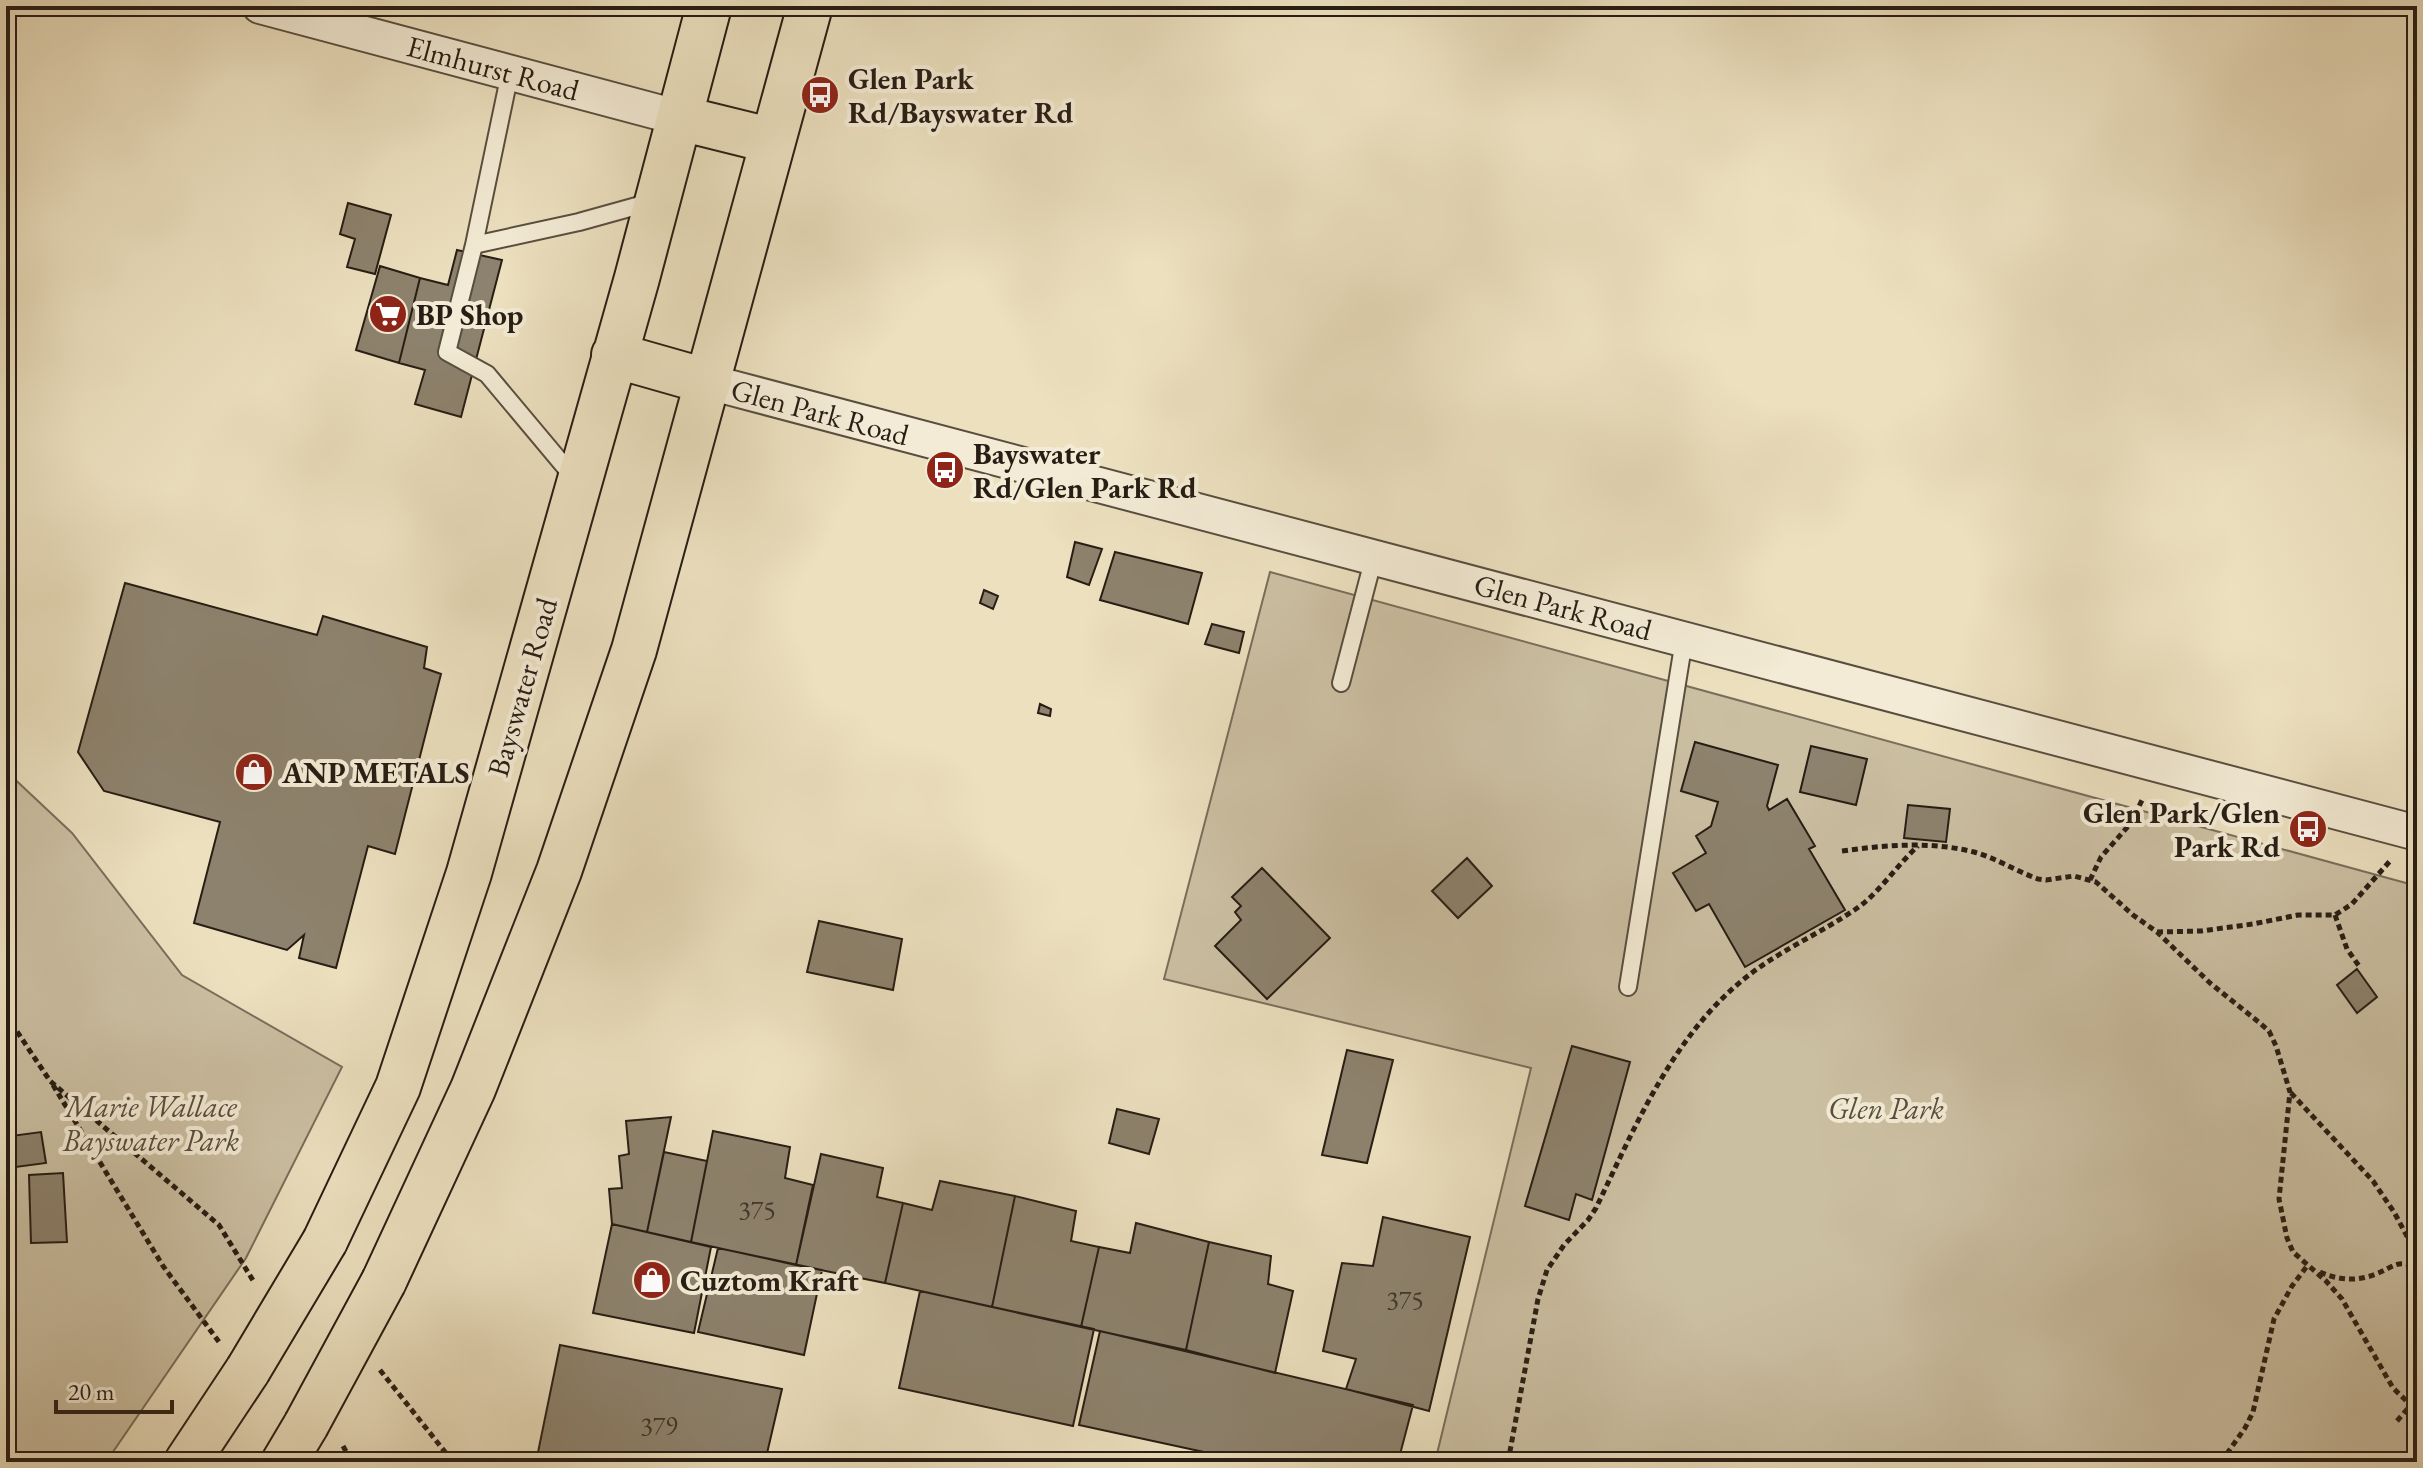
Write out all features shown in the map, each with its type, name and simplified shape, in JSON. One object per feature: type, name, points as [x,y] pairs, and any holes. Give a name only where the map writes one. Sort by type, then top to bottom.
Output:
[{"type":"main road","name":"Bayswater Road","points":[[187,1462],[245,1375],[325,1241],[398,1087],[469,873],[659,200],[709,6]]},
{"type":"main road","points":[[284,1462],[384,1281],[473,1089],[559,871],[634,650],[810,6]]},
{"type":"main road","points":[[680,118],[773,141]]},
{"type":"main road","points":[[614,355],[709,382]]},
{"type":"street","name":"Elmhurst Road","points":[[260,6],[680,118]]},
{"type":"street","name":"Glen Park Road","points":[[709,382],[2415,833]]},
{"type":"lane","points":[[510,73],[474,245],[447,352],[487,374],[579,483]]},
{"type":"lane","points":[[474,245],[579,222],[659,200]]},
{"type":"lane","points":[[1341,683],[1374,557]]},
{"type":"lane","points":[[1628,987],[1684,640]]},
{"type":"path","points":[[2090,880],[2101,857],[2131,823],[2143,797]]},
{"type":"path","points":[[2157,932],[2201,931],[2298,915],[2335,915],[2352,904],[2415,833]]},
{"type":"path","points":[[1842,851],[1893,845],[1974,852],[2038,879],[2074,876],[2090,880],[2106,889],[2133,915],[2157,932],[2202,976],[2269,1031],[2281,1057],[2290,1092],[2279,1199],[2287,1238],[2293,1252],[2342,1299],[2393,1388],[2417,1411]]},
{"type":"path","points":[[1508,1462],[1538,1299],[1547,1270],[1596,1208],[1643,1110],[1675,1055],[1703,1020],[1743,979],[1782,952],[1855,910],[1918,846]]},
{"type":"path","points":[[2335,915],[2347,949],[2359,966]]},
{"type":"path","points":[[6,1015],[163,1266],[245,1375]]},
{"type":"path","points":[[50,1081],[219,1225]]},
{"type":"path","points":[[2290,1092],[2373,1181],[2417,1255]]},
{"type":"path","points":[[2309,1267],[2349,1280],[2377,1274],[2403,1262],[2417,1267]]},
{"type":"path","points":[[2221,1462],[2253,1412],[2274,1319],[2292,1286],[2309,1267]]},
{"type":"path","points":[[352,1341],[385,1376],[453,1462]]},
{"type":"path","points":[[2397,1421],[2417,1398]]},
{"type":"green space","name":"Glen Park","points":[[1270,572],[2417,886],[2417,1462],[1435,1462],[1531,1068],[1164,979]]},
{"type":"green space","name":"Marie Wallace Bayswater Park","points":[[6,771],[72,833],[182,975],[342,1067],[246,1258],[106,1462],[6,1462]]},
{"type":"building","points":[[348,203],[391,215],[375,274],[347,267],[355,239],[340,234]]},
{"type":"building","points":[[457,250],[502,260],[461,417],[415,404],[425,370],[399,363],[420,278],[448,285]]},
{"type":"building","name":"BP Shop","points":[[380,266],[420,278],[399,363],[356,350]]},
{"type":"building","points":[[1075,542],[1102,549],[1089,585],[1067,577]]},
{"type":"building","points":[[1115,552],[1202,573],[1188,624],[1100,600]]},
{"type":"building","name":"ANP METALS","points":[[125,583],[317,635],[323,616],[427,647],[424,668],[441,674],[395,854],[368,846],[336,968],[299,958],[304,935],[287,950],[194,923],[220,822],[104,791],[78,752]]},
{"type":"building","points":[[984,590],[998,596],[993,609],[980,603]]},
{"type":"building","points":[[1212,624],[1244,632],[1239,653],[1205,644]]},
{"type":"building","points":[[1040,704],[1051,709],[1050,716],[1038,713]]},
{"type":"building","points":[[1695,742],[1778,765],[1767,806],[1769,810],[1787,799],[1815,846],[1809,849],[1845,910],[1745,967],[1709,904],[1696,911],[1673,873],[1706,853],[1696,836],[1711,826],[1718,802],[1681,791]]},
{"type":"building","points":[[1811,746],[1867,759],[1856,805],[1800,792]]},
{"type":"building","points":[[1908,805],[1950,809],[1946,842],[1904,838]]},
{"type":"building","points":[[1467,858],[1492,886],[1458,918],[1432,891]]},
{"type":"building","points":[[1262,868],[1330,938],[1267,999],[1215,946],[1241,920],[1235,912],[1241,906],[1232,897]]},
{"type":"building","points":[[819,921],[902,939],[893,990],[807,972]]},
{"type":"building","points":[[2357,969],[2377,997],[2357,1013],[2337,985]]},
{"type":"building","points":[[1572,1046],[1630,1062],[1592,1200],[1576,1194],[1569,1220],[1525,1206]]},
{"type":"building","points":[[1347,1050],[1393,1060],[1367,1163],[1322,1155]]},
{"type":"building","points":[[1117,1109],[1159,1119],[1149,1154],[1109,1143]]},
{"type":"building","points":[[671,1117],[647,1232],[612,1224],[609,1189],[622,1188],[619,1156],[629,1154],[626,1121]]},
{"type":"building","points":[[713,1131],[790,1147],[785,1178],[813,1185],[796,1265],[691,1242]]},
{"type":"building","points":[[41,1132],[46,1163],[16,1167],[11,1136]]},
{"type":"building","points":[[664,1152],[707,1161],[691,1242],[647,1232]]},
{"type":"building","points":[[821,1154],[883,1168],[877,1197],[903,1203],[885,1283],[796,1265]]},
{"type":"building","points":[[63,1173],[67,1242],[31,1243],[29,1175]]},
{"type":"building","points":[[940,1181],[1015,1196],[992,1307],[885,1283],[903,1203],[932,1210]]},
{"type":"building","points":[[1015,1196],[1076,1211],[1071,1241],[1099,1247],[1081,1327],[992,1307]]},
{"type":"building","points":[[1383,1217],[1470,1237],[1429,1411],[1346,1389],[1356,1359],[1323,1351],[1342,1263],[1373,1266]]},
{"type":"building","points":[[1136,1223],[1209,1242],[1186,1350],[1081,1327],[1099,1247],[1130,1253]]},
{"type":"building","name":"Cuztom Kraft","points":[[612,1224],[711,1247],[694,1333],[593,1313]]},
{"type":"building","points":[[1209,1242],[1271,1256],[1268,1284],[1293,1291],[1275,1373],[1186,1350]]},
{"type":"building","points":[[718,1248],[822,1270],[804,1355],[698,1332]]},
{"type":"building","points":[[920,1291],[1094,1329],[1073,1426],[899,1388]]},
{"type":"building","points":[[1100,1331],[1413,1405],[1398,1462],[1250,1462],[1079,1425]]},
{"type":"building","points":[[560,1345],[782,1389],[765,1462],[536,1462]]},
{"type":"place","name":"Glen Park Rd/Bayswater Rd","points":[[820,95]]},
{"type":"place","name":"BP Shop","points":[[388,314]]},
{"type":"place","name":"Bayswater Rd/Glen Park Rd","points":[[945,470]]},
{"type":"place","name":"ANP METALS","points":[[254,772]]},
{"type":"place","name":"Glen Park/Glen Park Rd","points":[[2308,829]]},
{"type":"place","name":"Cuztom Kraft","points":[[652,1280]]}]
